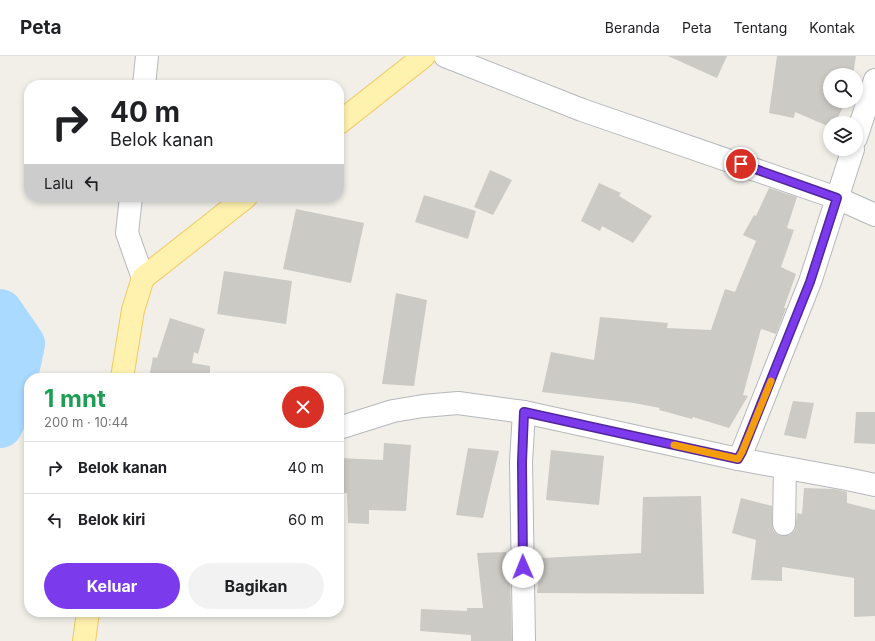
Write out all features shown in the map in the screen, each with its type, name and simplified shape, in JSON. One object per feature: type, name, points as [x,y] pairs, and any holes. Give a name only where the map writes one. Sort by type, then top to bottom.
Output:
[{"type":"main road","points":[[344,119],[424,56]]},
{"type":"main road","points":[[123,373],[133,310],[143,278],[240,202]]},
{"type":"main road","points":[[84,641],[87,617]]},
{"type":"street","points":[[145,80],[147,56]]},
{"type":"street","points":[[445,56],[582,110],[837,198],[875,215]]},
{"type":"street","points":[[863,117],[875,80]]},
{"type":"street","points":[[738,459],[810,282],[851,156]]},
{"type":"street","points":[[130,202],[127,233],[143,278]]},
{"type":"street","points":[[344,426],[393,411],[423,406],[458,403],[524,412],[738,459],[875,485]]},
{"type":"street","points":[[524,412],[522,462],[524,641]]},
{"type":"street","points":[[784,524],[785,468]]},
{"type":"building","points":[[668,56],[727,56],[717,78]]},
{"type":"building","points":[[777,56],[856,56],[854,68],[823,68],[823,108],[842,108],[838,116],[823,116],[823,124],[795,112],[794,118],[769,113]]},
{"type":"building","points":[[490,170],[512,180],[493,215],[474,207]]},
{"type":"building","points":[[599,183],[621,193],[619,196],[652,216],[633,243],[602,226],[600,231],[581,221]]},
{"type":"building","points":[[769,188],[797,197],[787,228],[794,230],[781,267],[796,274],[784,308],[786,308],[776,334],[761,329],[743,395],[748,396],[729,428],[693,417],[692,419],[659,410],[660,408],[634,403],[542,392],[551,352],[594,360],[600,317],[668,323],[667,328],[711,330],[725,289],[735,292],[756,241],[743,235],[754,215],[756,216]]},
{"type":"building","points":[[424,195],[476,211],[468,239],[415,222]]},
{"type":"building","points":[[296,209],[364,223],[351,283],[283,269]]},
{"type":"building","points":[[224,271],[292,281],[286,324],[217,314]]},
{"type":"building","points":[[396,293],[427,300],[414,386],[382,384]]},
{"type":"building","points":[[170,318],[205,329],[198,354],[194,352],[192,363],[210,366],[210,373],[150,373],[153,357],[157,358]]},
{"type":"building","points":[[793,401],[814,403],[806,439],[784,435]]},
{"type":"building","points":[[856,412],[875,412],[875,444],[854,443]]},
{"type":"building","points":[[384,443],[411,445],[406,511],[369,510],[369,524],[348,523],[347,493],[344,493],[344,458],[383,460]]},
{"type":"building","points":[[468,448],[499,451],[483,518],[456,515]]},
{"type":"building","points":[[551,450],[604,456],[599,505],[546,500]]},
{"type":"building","points":[[804,488],[834,489],[847,492],[847,503],[875,510],[875,616],[854,617],[854,578],[782,567],[782,581],[751,580],[756,540],[732,533],[741,498],[772,506],[773,530],[777,534],[784,536],[790,535],[795,530],[797,513],[802,514]]},
{"type":"building","points":[[701,496],[704,594],[537,593],[541,558],[641,553],[643,497]]},
{"type":"building","points":[[506,552],[510,574],[512,641],[471,641],[471,635],[420,631],[421,609],[467,611],[467,608],[483,608],[477,553]]},
{"type":"waterway","points":[[0,312],[22,344],[8,409],[0,425]]},
{"type":"slow traffic","points":[[674,445],[738,459],[771,381]]},
{"type":"route","points":[[523,567],[522,462],[524,412],[738,459],[742,452],[810,282],[837,198],[741,164]]}]
